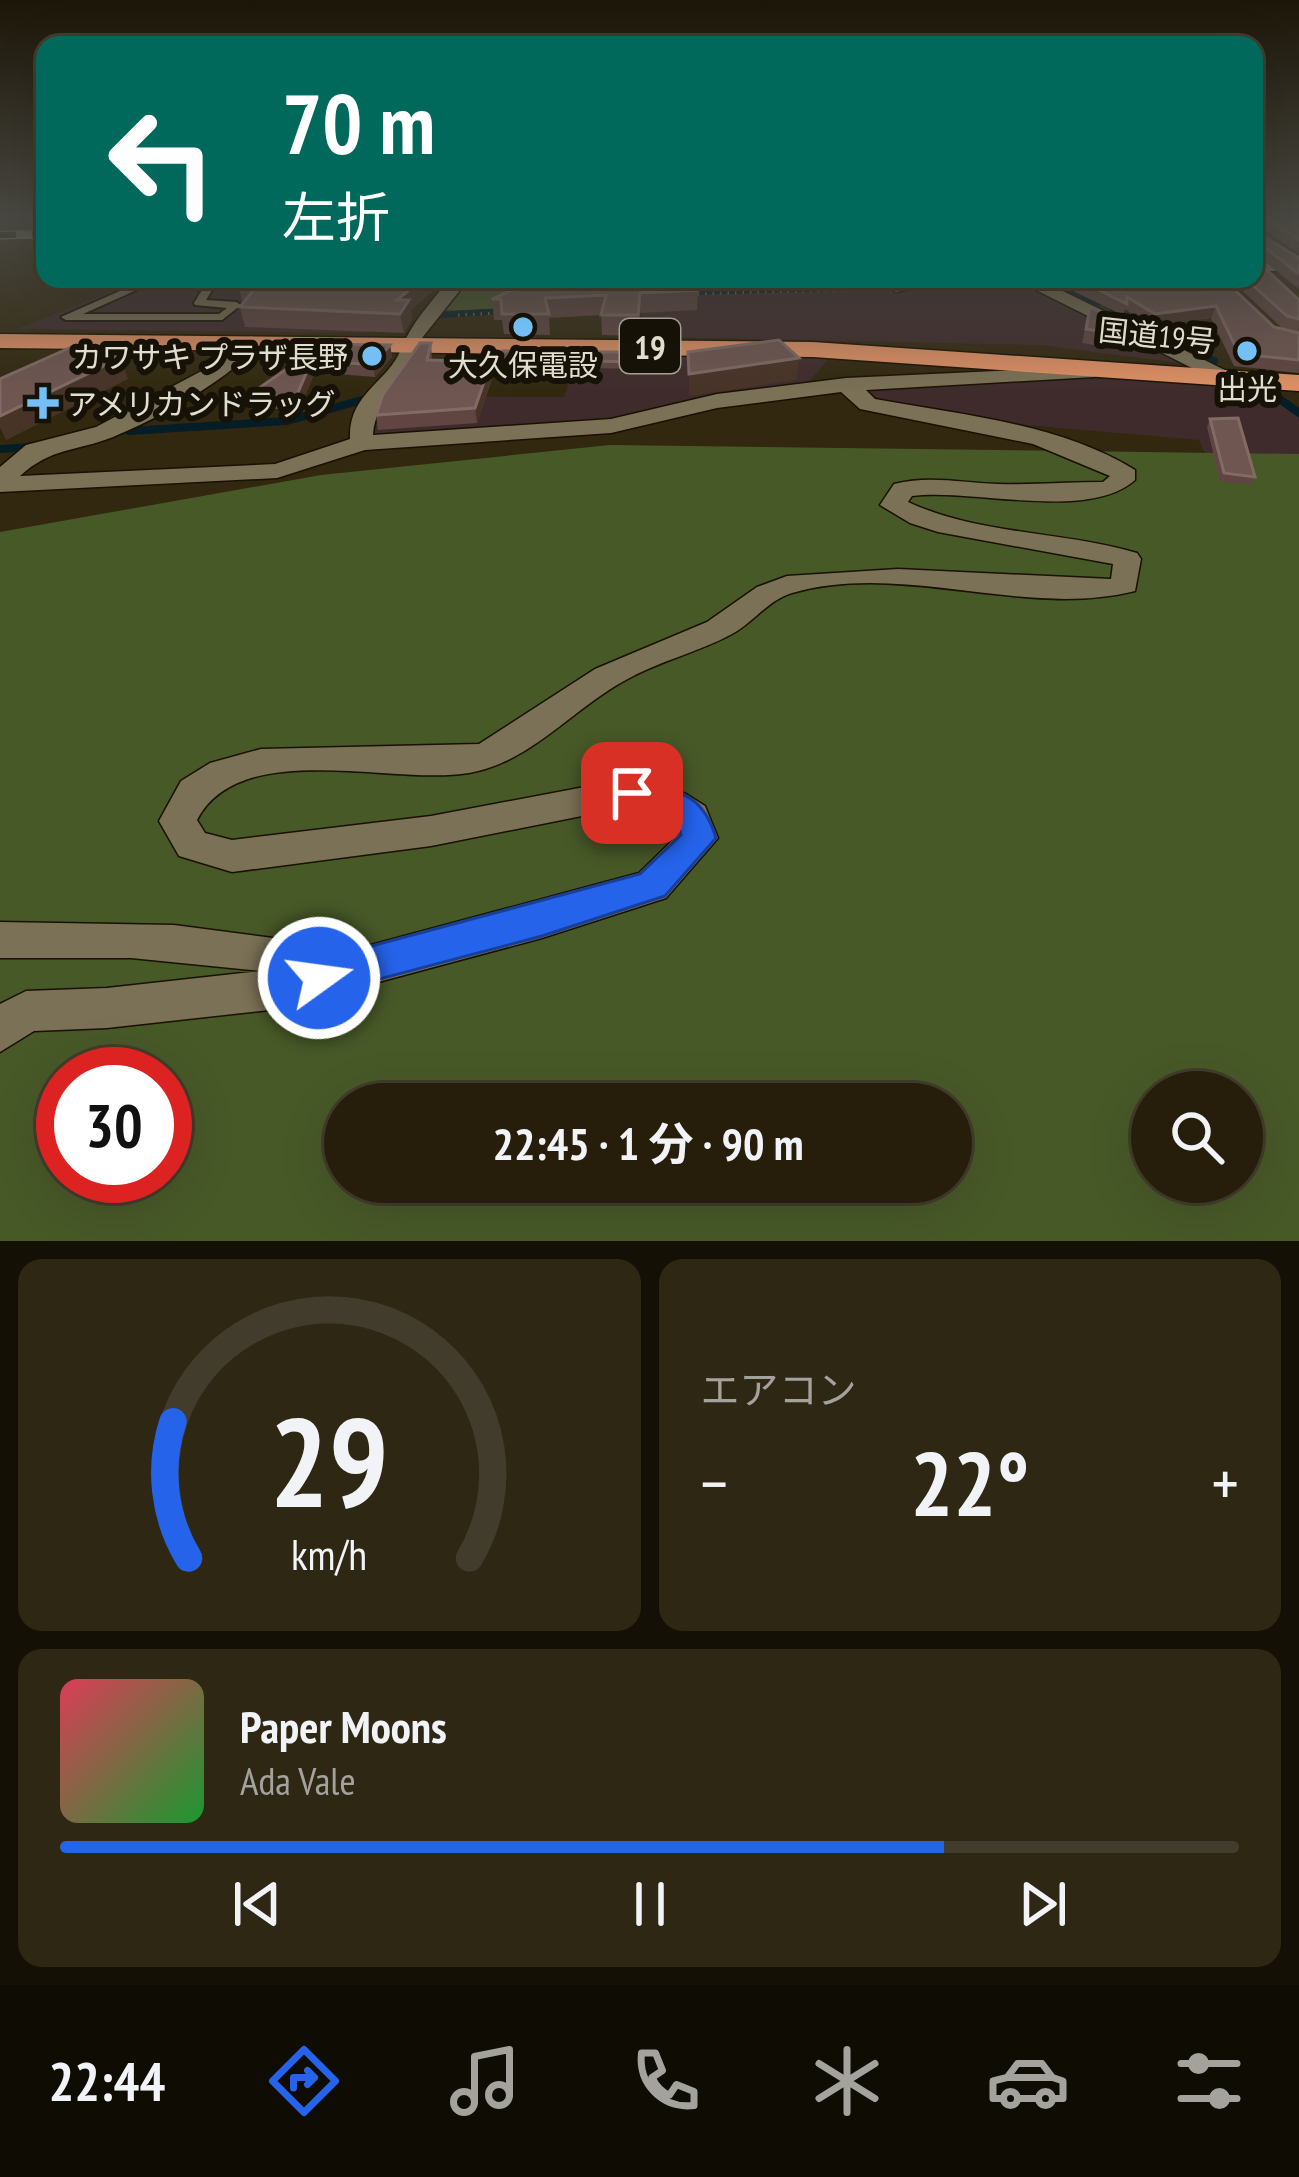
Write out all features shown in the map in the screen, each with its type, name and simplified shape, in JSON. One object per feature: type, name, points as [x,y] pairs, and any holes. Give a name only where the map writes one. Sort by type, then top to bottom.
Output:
[{"type":"highway","name":"国道19号","points":[[0,341],[843,348],[1098,362],[1299,383]]},
{"type":"street","points":[[362,442],[359,430],[367,406],[453,288]]},
{"type":"street","points":[[1042,288],[1222,374]]},
{"type":"street","points":[[0,482],[34,450],[104,432],[219,371],[251,342]]},
{"type":"street","points":[[0,482],[277,471],[362,442],[611,426],[717,401],[846,385],[1082,373],[1098,370],[1098,362]]},
{"type":"street","points":[[0,1031],[26,1011],[278,989],[652,886],[699,838],[692,816],[673,804],[632,793],[430,831],[232,856],[193,844],[178,821],[183,799],[215,771],[342,758],[470,760],[499,751],[623,666],[722,627],[766,592],[789,585],[838,580],[1098,590],[1125,585],[1127,559],[1081,542],[927,524],[893,505],[903,490],[936,485],[997,492],[1110,489],[1126,475],[1115,466],[1075,451],[868,404],[846,385]]},
{"type":"street","points":[[0,940],[95,936],[198,942],[358,967]]},
{"type":"lane","points":[[1272,278],[1276,281]]},
{"type":"lane","points":[[132,288],[66,317],[222,317]]},
{"type":"lane","points":[[202,342],[236,305],[199,303],[207,288]]},
{"type":"path","points":[[689,293],[862,288]]},
{"type":"path","points":[[430,316],[517,312]]},
{"type":"shaded area","points":[[109,288],[407,288],[369,333],[17,329],[115,290]]},
{"type":"shaded area","points":[[1031,288],[1180,357],[1179,363],[1041,345],[651,337],[635,297]]},
{"type":"shaded area","points":[[566,353],[831,356],[808,383],[622,420],[379,437],[364,432],[382,396],[564,397],[573,371],[565,369]]},
{"type":"shaded area","points":[[1125,373],[1259,387],[1299,414],[1299,498],[1218,483],[1199,440],[1026,425],[880,400],[867,390]]},
{"type":"green space","points":[[458,288],[549,288],[540,307],[438,311]]},
{"type":"green space","points":[[610,445],[1299,454],[1299,1241],[0,1241],[0,532],[321,475]]},
{"type":"building","points":[[1263,278],[1275,278],[1299,300],[1299,319],[1287,316],[1256,288],[1263,288]]},
{"type":"building","points":[[255,288],[411,288],[397,300],[409,300],[400,314],[240,307]]},
{"type":"building","points":[[517,288],[698,290],[640,293],[638,315],[601,315],[606,295],[545,298],[549,314],[502,314],[501,299],[492,299]]},
{"type":"building","points":[[1095,288],[1233,288],[1274,327],[1299,333],[1299,360],[1239,354],[1216,306],[1155,314],[1127,297],[1127,304]]},
{"type":"building","points":[[1090,307],[1125,323],[1124,335],[1086,329]]},
{"type":"building","points":[[779,340],[799,358],[689,374],[688,352]]},
{"type":"building","points":[[420,343],[431,343],[427,360],[491,362],[475,408],[376,415],[383,394]]},
{"type":"building","points":[[295,344],[390,345],[373,365],[312,360],[296,397],[249,395],[314,350]]},
{"type":"building","points":[[76,345],[120,358],[0,416],[0,379]]},
{"type":"building","points":[[503,351],[531,351],[531,359],[503,358]]},
{"type":"building","points":[[538,351],[555,351],[559,370],[548,374]]},
{"type":"building","points":[[597,352],[635,352],[635,362],[595,361]]},
{"type":"building","points":[[1238,418],[1255,477],[1224,473],[1210,419]]},
{"type":"waterway","points":[[687,292],[837,288]]},
{"type":"waterway","points":[[1066,288],[1098,303]]},
{"type":"waterway","points":[[1113,310],[1152,328]]},
{"type":"waterway","points":[[439,315],[504,311]]},
{"type":"waterway","points":[[1170,342],[1214,361]]},
{"type":"waterway","points":[[1264,388],[1299,413]]},
{"type":"waterway","points":[[129,431],[287,421],[369,398]]},
{"type":"waterway","points":[[0,449],[34,447]]},
{"type":"place","name":"大久保電設","points":[[523,327]]},
{"type":"place","name":"出光","points":[[1247,351]]},
{"type":"place","name":"カワサキ プラザ長野","points":[[372,356]]},
{"type":"place","name":"アメリカンドラッグ","points":[[43,403]]},
{"type":"route","points":[[319,978],[652,886],[679,864],[699,838],[692,816],[673,804],[632,793]]}]
